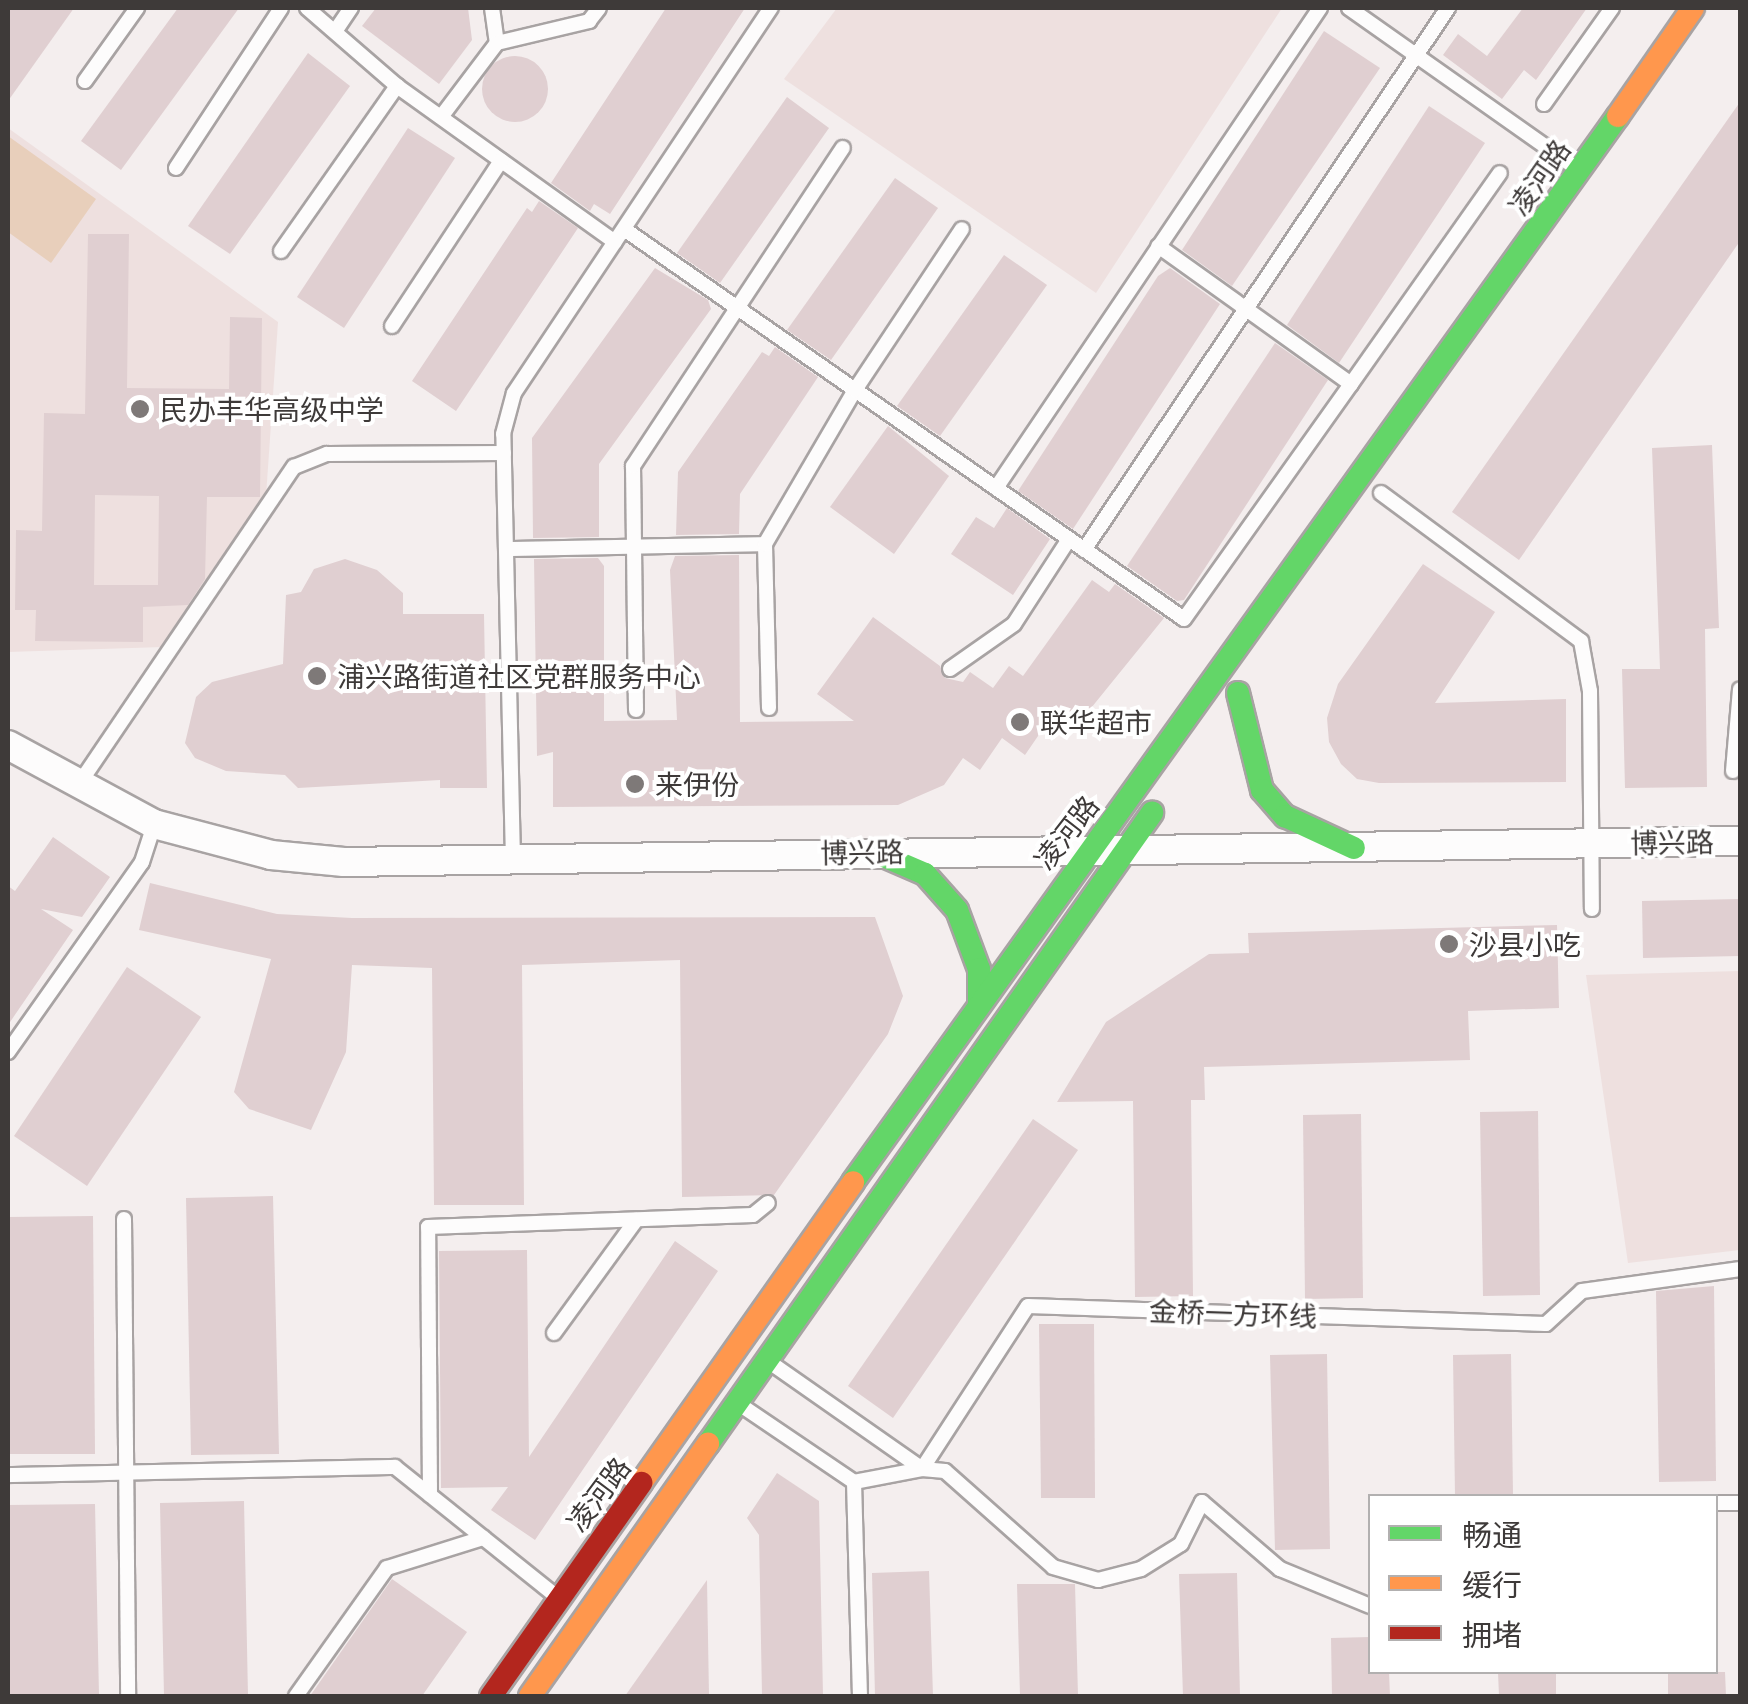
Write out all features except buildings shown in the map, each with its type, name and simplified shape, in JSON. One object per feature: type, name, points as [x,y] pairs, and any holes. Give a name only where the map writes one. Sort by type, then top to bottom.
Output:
[{"type":"street","name":"凌河路","points":[[491,1696],[557,1597],[1580,171],[1692,8]]},
{"type":"street","name":"凌河路","points":[[1520,297],[1713,23]]},
{"type":"street","points":[[1216,722],[1243,685],[1244,738],[1262,790],[1284,816],[1354,848]]},
{"type":"street","name":"博兴路","points":[[8,745],[76,788],[154,824],[236,848],[311,860],[1740,841]]},
{"type":"street","name":"凌河路","points":[[530,1696],[1164,797]]},
{"type":"street","points":[[874,852],[925,874],[957,910],[979,969],[979,1004]]},
{"type":"lane","points":[[84,81],[137,8]]},
{"type":"lane","points":[[176,168],[281,8]]},
{"type":"lane","points":[[307,8],[397,86],[614,242]]},
{"type":"lane","points":[[336,30],[351,8]]},
{"type":"lane","points":[[492,8],[497,43]]},
{"type":"lane","points":[[441,117],[497,43],[589,22],[598,8]]},
{"type":"lane","points":[[513,860],[504,454],[514,393],[772,8]]},
{"type":"lane","points":[[996,488],[1320,8]]},
{"type":"lane","points":[[1349,8],[1580,171]]},
{"type":"lane","points":[[1084,550],[1448,8]]},
{"type":"lane","points":[[1544,104],[1612,8]]},
{"type":"lane","points":[[281,252],[397,86]]},
{"type":"lane","points":[[636,710],[633,466],[843,148]]},
{"type":"lane","points":[[392,326],[501,160]]},
{"type":"lane","points":[[624,228],[1184,619],[1500,173]]},
{"type":"lane","points":[[769,708],[765,544],[855,390],[962,228]]},
{"type":"lane","points":[[1158,246],[1351,384]]},
{"type":"lane","points":[[76,788],[294,467],[327,454],[504,454]]},
{"type":"lane","points":[[1380,493],[1581,640],[1590,692],[1592,909]]},
{"type":"lane","points":[[950,669],[1014,624],[1070,539]]},
{"type":"lane","points":[[506,549],[765,544]]},
{"type":"lane","points":[[1733,771],[1740,688]]},
{"type":"lane","points":[[8,1052],[142,862],[154,824]]},
{"type":"lane","points":[[430,1496],[428,1228],[753,1216],[768,1202]]},
{"type":"lane","points":[[124,1219],[128,1696]]},
{"type":"lane","points":[[554,1333],[636,1220]]},
{"type":"lane","name":"金桥一方环线","points":[[922,1469],[1028,1306],[1546,1324],[1582,1291],[1740,1270]]},
{"type":"lane","points":[[766,1359],[922,1469]]},
{"type":"lane","points":[[736,1402],[854,1482],[922,1469],[945,1471],[976,1492],[1000,1524],[1054,1567],[1098,1580],[1141,1569],[1181,1544],[1202,1502],[1280,1569],[1368,1605]]},
{"type":"lane","points":[[8,1475],[395,1467],[557,1597]]},
{"type":"lane","points":[[854,1482],[860,1696]]},
{"type":"lane","points":[[296,1696],[387,1568],[484,1538]]},
{"type":"shaded area","points":[[837,8],[1282,8],[1096,293],[784,79]]},
{"type":"shaded area","name":"民办丰华高级中学","points":[[8,128],[278,322],[266,496],[163,647],[8,652]]},
{"type":"shaded area","points":[[8,136],[96,199],[51,263],[8,232]]},
{"type":"shaded area","points":[[1740,971],[1740,1250],[1628,1263],[1586,975]]},
{"type":"traffic: fast","points":[[853,1182],[1618,116]]},
{"type":"traffic: fast","points":[[1238,693],[1262,790],[1285,816],[1354,848]]},
{"type":"traffic: fast","points":[[708,1444],[1152,813]]},
{"type":"traffic: fast","points":[[874,852],[925,874],[957,910],[979,969],[979,1004]]},
{"type":"traffic: slow","points":[[1618,116],[1693,8]]},
{"type":"traffic: slow","points":[[641,1483],[853,1182]]},
{"type":"traffic: slow","points":[[530,1696],[708,1444]]},
{"type":"traffic: jam","points":[[491,1696],[641,1483]]},
{"type":"place","name":"民办丰华高级中学","points":[[140,409]]},
{"type":"place","name":"浦兴路街道社区党群服务中心","points":[[317,676]]},
{"type":"place","name":"联华超市","points":[[1020,722]]},
{"type":"place","name":"来伊份","points":[[635,784]]},
{"type":"place","name":"沙县小吃","points":[[1449,944]]}]
